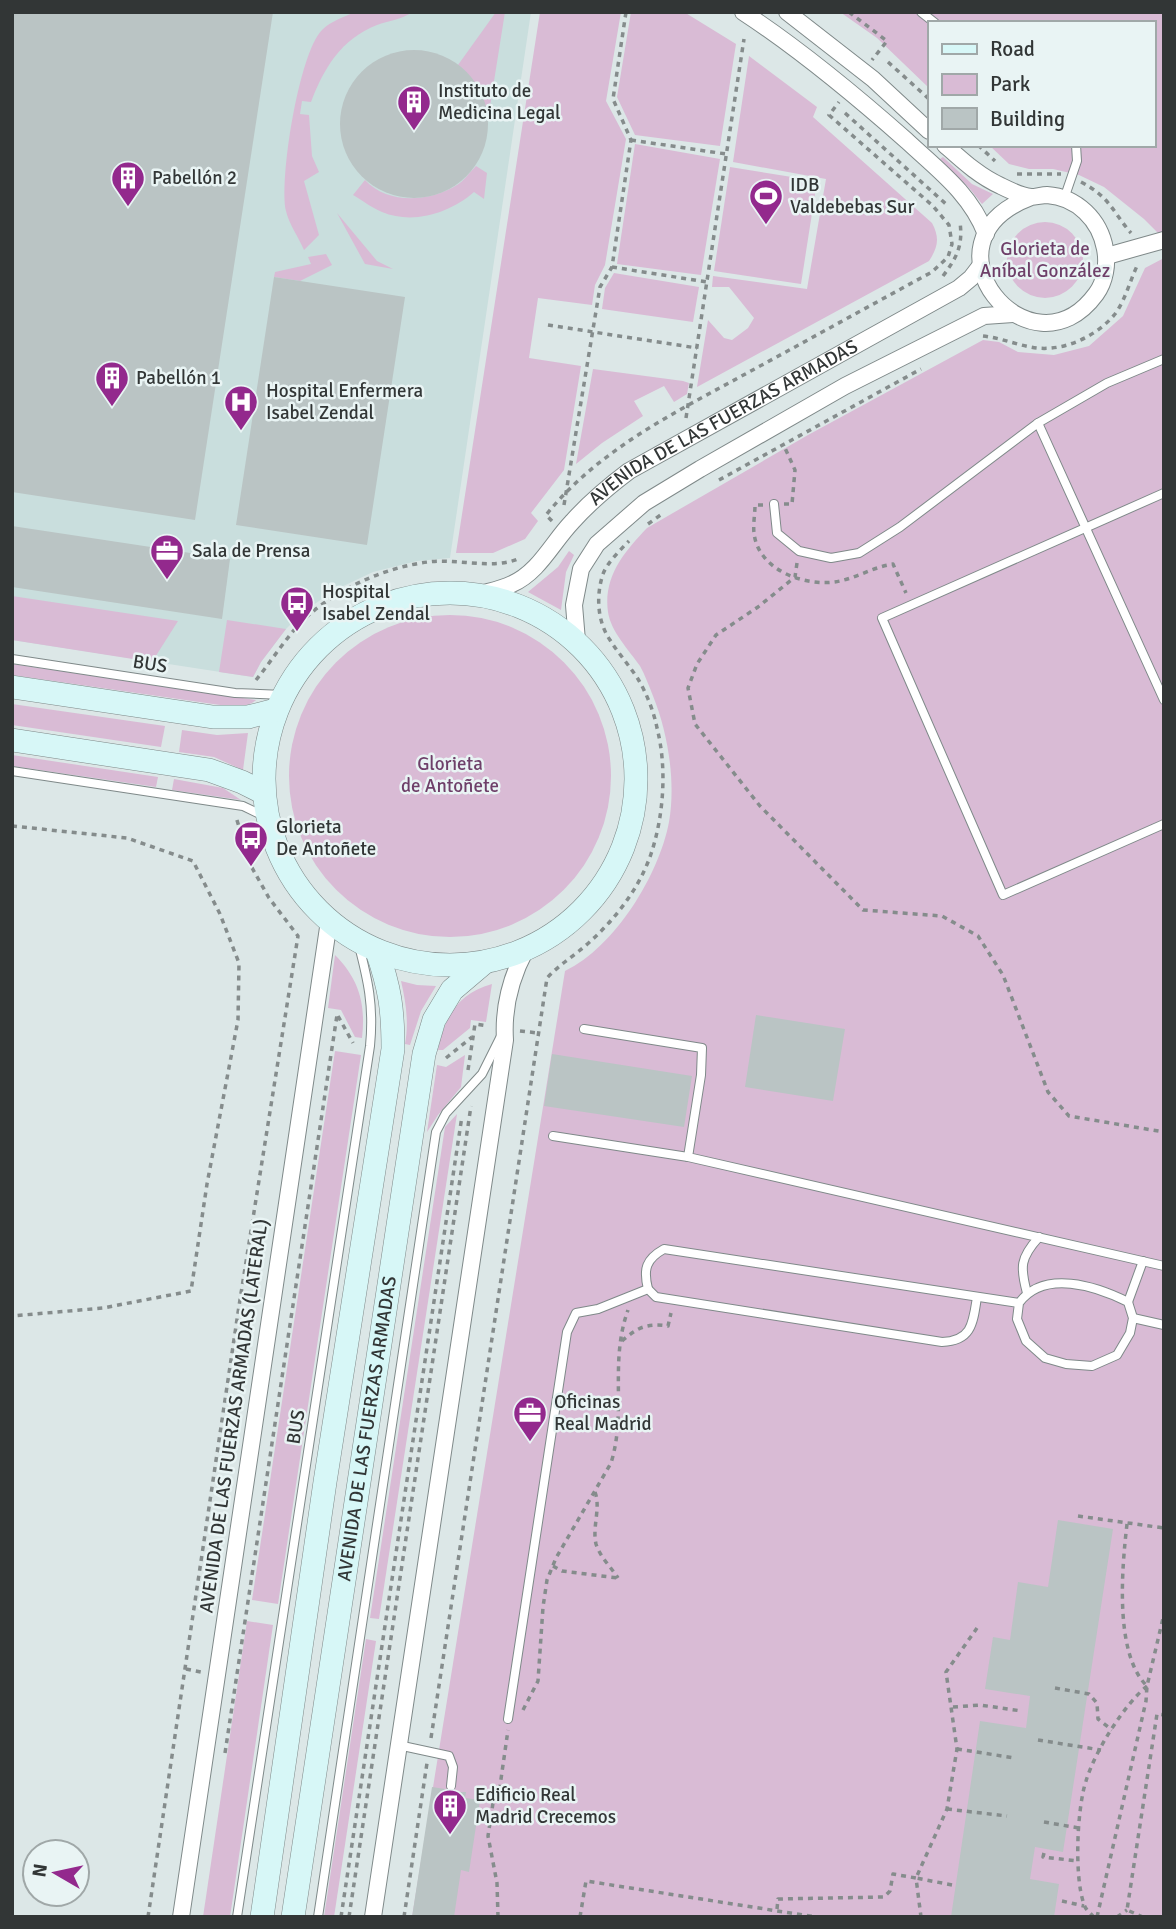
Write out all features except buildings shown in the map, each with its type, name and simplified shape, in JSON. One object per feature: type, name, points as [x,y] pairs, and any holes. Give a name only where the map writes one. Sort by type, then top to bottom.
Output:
[{"type":"street","points":[[743,12],[858,97],[939,170],[961,191],[978,214],[986,234]]},
{"type":"street","points":[[787,12],[873,79],[928,130]]},
{"type":"street","points":[[947,147],[978,174],[1002,187],[1031,197]]},
{"type":"street","points":[[1048,195],[1064,199],[1081,208],[1094,220],[1103,237],[1107,256],[1105,275],[1097,292],[1085,307],[1069,317],[1050,322],[1031,321],[1013,314],[997,301],[986,285],[981,265],[981,249],[996,217],[1012,204],[1031,197],[1048,195]]},
{"type":"street","points":[[1107,256],[1164,240]]},
{"type":"street","name":"AVENIDA DE LAS FUERZAS ARMADAS","points":[[480,594],[512,584],[528,573],[579,514],[629,471],[959,288],[981,265]]},
{"type":"street","name":"AVENIDA DE LAS FUERZAS ARMADAS","points":[[577,642],[574,605],[581,569],[597,544],[645,503],[700,468],[856,380],[984,316],[1013,314]]},
{"type":"street","points":[[436,592],[480,594],[516,603],[548,619],[577,642],[610,682],[630,731],[635,756],[634,809],[628,835],[605,882],[589,903],[549,937],[526,949],[485,962],[457,966],[403,960],[368,946],[329,921],[301,892],[280,857],[268,818],[264,793],[266,751],[280,702],[298,671],[315,650],[335,631],[383,604],[436,592]]},
{"type":"street","points":[[12,687],[213,717],[248,718],[280,702]]},
{"type":"street","points":[[12,740],[209,770],[264,793]]},
{"type":"street","name":"AVENIDA DE LAS FUERZAS ARMADAS (LATERAL)","points":[[181,1917],[329,921]]},
{"type":"street","name":"AVENIDA DE LAS FUERZAS ARMADAS","points":[[262,1917],[325,1482],[393,1049],[393,1010],[387,981],[368,946]]},
{"type":"street","points":[[373,1917],[512,981],[526,949]]},
{"type":"street","name":"AVENIDA DE LAS FUERZAS ARMADAS","points":[[293,1917],[424,1054],[434,1020],[452,989],[485,962]]},
{"type":"lane","points":[[1064,199],[1077,161],[1076,147]]},
{"type":"lane","points":[[774,504],[777,533],[799,551],[831,558],[859,553],[901,527],[1038,423],[1107,383],[1164,359]]},
{"type":"lane","points":[[1038,423],[1164,700]]},
{"type":"lane","points":[[1164,493],[882,618],[1003,895],[1164,824]]},
{"type":"lane","name":"BUS","points":[[12,659],[235,692],[280,702]]},
{"type":"lane","points":[[12,771],[243,806],[268,818]]},
{"type":"lane","name":"BUS","points":[[237,1917],[370,1046],[373,1018],[368,979],[368,946]]},
{"type":"lane","points":[[318,1917],[436,1132],[446,1113],[475,1083],[505,1029]]},
{"type":"lane","points":[[584,1029],[702,1048],[701,1074],[688,1157]]},
{"type":"lane","points":[[553,1136],[688,1157],[1164,1266]]},
{"type":"lane","points":[[1027,1293],[1021,1269],[1029,1247],[1039,1237]]},
{"type":"lane","points":[[977,1297],[973,1323],[966,1335],[956,1341],[942,1342],[656,1297],[648,1289],[645,1278],[646,1266],[653,1255],[664,1249],[1019,1303]]},
{"type":"lane","points":[[1128,1302],[1107,1292],[1074,1285],[1048,1284],[1027,1293],[1019,1303],[1017,1319],[1026,1341],[1045,1358],[1066,1364],[1092,1366],[1117,1355],[1130,1333],[1133,1318],[1128,1302],[1143,1261]]},
{"type":"lane","points":[[511,1722],[567,1332],[576,1312],[598,1309],[648,1289]]},
{"type":"lane","points":[[1133,1318],[1164,1325]]},
{"type":"lane","points":[[398,1745],[449,1756],[453,1767],[451,1786]]},
{"type":"path","points":[[570,501],[563,509],[600,288],[612,267],[631,140],[612,99],[626,12]]},
{"type":"path","points":[[849,12],[887,41]]},
{"type":"path","points":[[686,418],[744,39]]},
{"type":"path","points":[[888,62],[928,98]]},
{"type":"path","points":[[845,113],[955,212],[960,222],[961,234],[958,256],[943,276],[932,282]]},
{"type":"path","points":[[546,515],[586,473],[634,437],[932,272],[948,257],[952,233],[941,214],[829,115]]},
{"type":"path","points":[[631,140],[726,154]]},
{"type":"path","points":[[980,147],[1001,167]]},
{"type":"path","points":[[982,335],[1037,348],[1060,348],[1081,340],[1115,314],[1138,264],[1148,256],[1143,236],[1134,236],[1113,205],[1094,189],[1073,178],[1047,172],[1017,174],[1009,171]]},
{"type":"path","points":[[612,267],[707,282]]},
{"type":"path","points":[[548,325],[697,348]]},
{"type":"path","points":[[716,482],[923,368]]},
{"type":"path","points":[[676,424],[698,411]]},
{"type":"path","points":[[640,530],[672,508]]},
{"type":"path","points":[[546,531],[560,513]]},
{"type":"path","points":[[404,1917],[547,978],[620,912],[650,855],[659,820],[662,761],[657,728],[639,681],[601,623],[599,595],[604,571],[632,538]]},
{"type":"path","points":[[799,551],[795,577],[758,607],[716,635],[697,664],[688,688],[695,724],[760,806],[863,910],[942,916],[978,936],[1003,975],[1048,1093],[1069,1116],[1164,1132]]},
{"type":"path","points":[[254,682],[310,614],[342,591],[383,573],[427,562],[510,562],[522,557]]},
{"type":"path","points":[[148,1917],[239,1306],[298,936],[269,898],[251,866],[236,817]]},
{"type":"path","points":[[12,826],[127,838],[193,861],[220,914],[239,963],[238,1020],[207,1184],[191,1291],[103,1308],[12,1315]]},
{"type":"path","points":[[224,1758],[337,1014],[353,1043]]},
{"type":"path","points":[[341,1917],[475,1024],[538,1033]]},
{"type":"path","points":[[446,1058],[474,1035]]},
{"type":"path","points":[[349,1917],[475,1083]]},
{"type":"path","points":[[521,1714],[538,1681],[547,1580],[611,1463],[620,1425],[617,1366],[620,1342],[632,1295]]},
{"type":"path","points":[[620,1342],[638,1327],[651,1324],[668,1326],[673,1300]]},
{"type":"path","points":[[553,1566],[562,1570],[618,1578],[597,1544],[595,1530],[598,1499],[595,1492]]},
{"type":"path","points":[[1078,1516],[1164,1528]]},
{"type":"path","points":[[1127,1524],[1122,1566],[1123,1612],[1128,1643],[1138,1676],[1147,1686]]},
{"type":"path","points":[[1095,1917],[1164,1614]]},
{"type":"path","points":[[921,1917],[916,1878],[947,1809],[957,1749],[946,1672],[977,1628]]},
{"type":"path","points":[[1084,1906],[1078,1861],[1085,1781],[1112,1730],[1137,1694],[1147,1686]]},
{"type":"path","points":[[1055,1688],[1089,1694],[1097,1703],[1098,1719],[1112,1730]]},
{"type":"path","points":[[953,1707],[979,1705],[1022,1711]]},
{"type":"path","points":[[1117,1917],[1127,1910],[1157,1714],[1164,1715]]},
{"type":"path","points":[[509,1734],[511,1722]]},
{"type":"path","points":[[498,1917],[497,1883],[488,1836],[511,1722]]},
{"type":"path","points":[[1038,1740],[1101,1750]]},
{"type":"path","points":[[957,1749],[1016,1758]]},
{"type":"path","points":[[947,1809],[1007,1816]]},
{"type":"path","points":[[1044,1822],[1079,1828]]},
{"type":"path","points":[[1044,1853],[1043,1857],[1078,1861]]},
{"type":"path","points":[[776,1910],[778,1899],[884,1897],[890,1891],[893,1874],[952,1885]]},
{"type":"path","points":[[580,1917],[586,1881],[816,1917]]},
{"type":"path","points":[[1062,1901],[1084,1906],[1095,1917]]},
{"type":"path","points":[[1127,1910],[1143,1917]]},
{"type":"shaded area","name":"Hospital Enfermera Isabel Zendal","points":[[12,12],[531,12],[450,558],[417,561],[373,572],[335,590],[303,612],[286,629],[253,677],[12,640]]},
{"type":"green space","points":[[355,12],[412,12],[377,25],[353,38],[328,66],[311,102],[302,101],[300,114],[309,115],[312,156],[319,172],[304,181],[319,235],[304,250],[287,216],[285,195],[288,146],[299,89],[306,63],[322,30]]},
{"type":"green space","points":[[496,12],[505,12],[488,119],[478,89],[458,65]]},
{"type":"green space","points":[[540,12],[621,12],[606,101],[626,139],[605,265],[595,285],[592,305],[538,298],[529,358],[581,366],[564,470],[531,513],[538,521],[525,539],[493,553],[456,553]]},
{"type":"green space","points":[[631,12],[684,12],[736,44],[720,146],[635,135],[617,97]]},
{"type":"green space","points":[[840,12],[1164,12],[1164,239],[1104,187],[1079,175],[1009,164],[991,147],[1155,147],[1155,21],[928,21],[928,87],[877,38]]},
{"type":"green space","points":[[749,56],[817,107],[813,117],[932,223],[937,242],[929,261],[697,387],[708,320],[724,338],[732,340],[748,328],[754,318],[729,287],[712,287],[713,276],[807,289],[826,179],[733,162]]},
{"type":"green space","points":[[635,144],[720,159],[701,275],[617,264]]},
{"type":"green space","points":[[943,157],[972,184],[993,194],[982,204],[940,159]]},
{"type":"green space","points":[[476,166],[487,173],[484,199],[474,192],[454,206],[431,215],[394,216],[353,195],[365,180],[385,194],[397,197],[434,195],[460,183]]},
{"type":"green space","name":"IDB Valdebebas Sur","points":[[730,167],[817,181],[801,284],[714,271]]},
{"type":"green space","points":[[337,213],[377,261],[393,269],[365,264]]},
{"type":"green space","name":"Glorieta de Aníbal González","points":[[1038,222],[1052,222],[1066,228],[1077,239],[1083,260],[1080,275],[1072,287],[1052,298],[1038,298],[1024,292],[1013,281],[1007,267],[1007,253],[1013,239],[1024,228]]},
{"type":"green space","points":[[326,254],[332,265],[300,281],[274,277],[275,272],[311,264],[308,257]]},
{"type":"green space","points":[[1164,258],[1164,1917],[412,1917],[565,971],[601,945],[632,907],[656,864],[669,822],[672,791],[666,742],[644,673],[610,619],[607,599],[612,576],[630,546],[647,528],[808,435],[983,340],[999,342],[1018,352],[1054,355],[1089,346],[1123,316],[1145,268]]},
{"type":"green space","points":[[614,273],[699,287],[693,322],[602,309],[605,288]]},
{"type":"green space","points":[[593,369],[683,381],[689,383],[687,394],[674,402],[664,386],[634,401],[643,416],[576,464]]},
{"type":"green space","points":[[569,551],[574,555],[566,572],[561,610],[528,592],[558,567]]},
{"type":"green space","points":[[12,596],[178,621],[152,662],[12,640]]},
{"type":"green space","name":"Glorieta de Antoñete","points":[[450,615],[481,618],[512,627],[539,642],[564,662],[584,687],[599,714],[608,745],[611,776],[608,807],[599,838],[584,865],[564,890],[539,910],[512,925],[481,934],[450,937],[419,934],[388,925],[361,910],[336,890],[316,865],[301,838],[292,807],[289,776],[292,745],[301,714],[316,687],[336,662],[361,642],[388,627],[419,618]]},
{"type":"green space","points":[[227,620],[286,629],[253,677],[219,672]]},
{"type":"green space","points":[[12,664],[256,700],[246,705],[227,706],[12,675]]},
{"type":"green space","points":[[12,704],[165,726],[161,747],[12,725]]},
{"type":"green space","points":[[182,730],[217,735],[248,733],[243,770],[214,757],[179,752]]},
{"type":"green space","points":[[12,755],[158,777],[156,787],[12,766]]},
{"type":"green space","points":[[174,779],[223,788],[241,800],[172,790]]},
{"type":"green space","points":[[335,955],[350,973],[359,993],[363,1014],[362,1038],[355,1037],[341,1010],[328,1008]]},
{"type":"green space","points":[[401,981],[436,986],[421,1011],[410,1045],[405,1044],[406,1012]]},
{"type":"green space","points":[[492,984],[486,1022],[471,1020],[470,1028],[443,1050],[438,1050],[444,1027],[454,1008],[470,994]]},
{"type":"green space","points":[[335,1051],[361,1055],[278,1604],[252,1600]]},
{"type":"green space","points":[[465,1055],[461,1087],[427,1132],[437,1065],[446,1067]]},
{"type":"green space","points":[[457,1114],[379,1619],[370,1618],[445,1127]]},
{"type":"green space","points":[[247,1621],[273,1625],[230,1917],[203,1917]]},
{"type":"green space","points":[[366,1639],[376,1641],[334,1917],[324,1917]]},
{"type":"place","name":"Instituto de Medicina Legal","points":[[414,132]]},
{"type":"place","name":"Pabellón 2","points":[[128,208]]},
{"type":"place","name":"IDB Valdebebas Sur","points":[[766,226]]},
{"type":"place","name":"Pabellón 1","points":[[112,408]]},
{"type":"place","name":"Hospital Enfermera Isabel Zendal","points":[[241,432]]},
{"type":"place","name":"Sala de Prensa","points":[[167,581]]},
{"type":"place","name":"Hospital Isabel Zendal","points":[[297,633]]},
{"type":"place","name":"Glorieta De Antoñete","points":[[251,868]]},
{"type":"place","name":"Oficinas Real Madrid","points":[[530,1443]]},
{"type":"place","name":"Edificio Real Madrid Crecemos","points":[[450,1836]]}]
